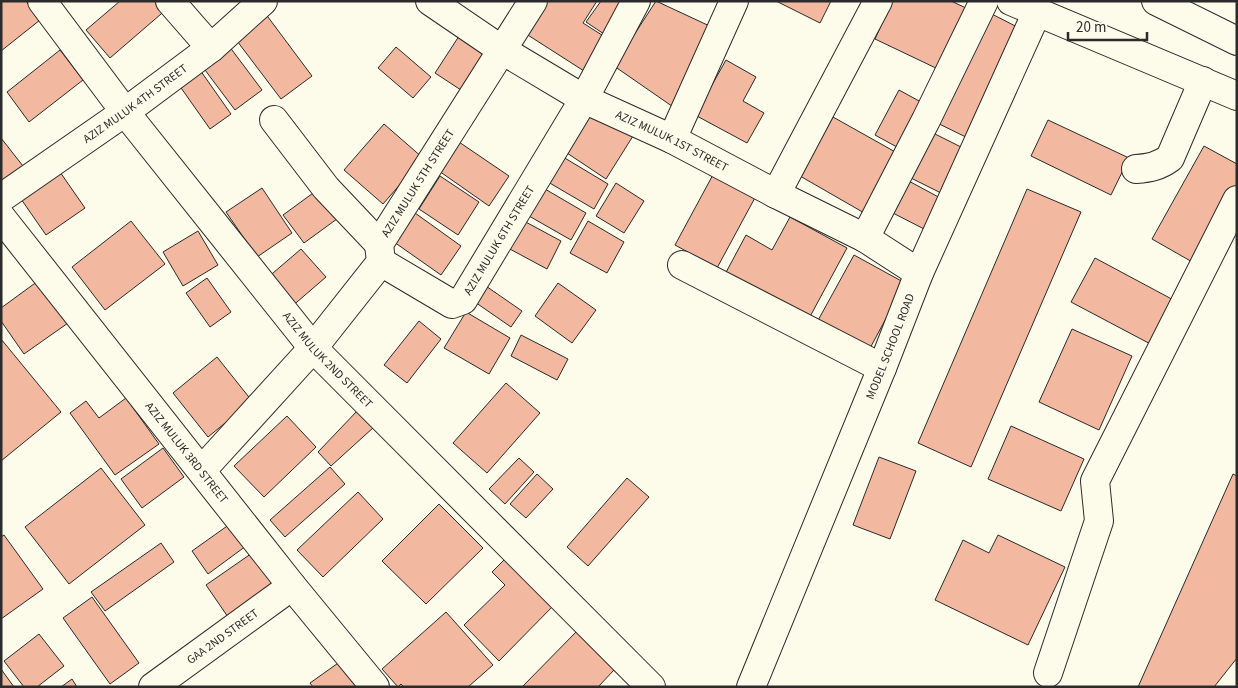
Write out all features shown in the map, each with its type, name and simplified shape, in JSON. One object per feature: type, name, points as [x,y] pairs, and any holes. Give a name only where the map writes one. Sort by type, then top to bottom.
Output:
[{"type":"street","name":"AZIZ MULUK 2ND STREET","points":[[42,1],[125,112],[313,348],[651,687]]},
{"type":"street","points":[[170,1],[211,48]]},
{"type":"street","name":"AZIZ MULUK 4TH STREET","points":[[1,198],[125,112],[211,48],[263,1]]},
{"type":"street","name":"AZIZ MULUK 1ST STREET","points":[[430,1],[502,50],[584,99],[672,139],[776,194],[866,238],[919,273]]},
{"type":"street","name":"AZIZ MULUK 5TH STREET","points":[[202,470],[313,348],[380,253],[533,1]]},
{"type":"street","name":"AZIZ MULUK 6TH STREET","points":[[274,120],[326,188],[380,253],[452,304],[464,300],[584,99],[636,1]]},
{"type":"street","points":[[672,139],[734,1]]},
{"type":"street","points":[[776,194],[878,1]]},
{"type":"street","points":[[866,238],[984,1]]},
{"type":"street","points":[[1012,1],[1237,96]]},
{"type":"street","points":[[1164,3],[1237,41]]},
{"type":"street","name":"MODEL SCHOOL ROAD","points":[[751,687],[919,273],[1037,12]]},
{"type":"street","points":[[1136,169],[1152,168],[1170,158],[1203,81]]},
{"type":"street","points":[[1048,673],[1099,521],[1095,481],[1237,200]]},
{"type":"street","name":"AZIZ MULUK 3RD STREET","points":[[1,217],[292,586],[375,687]]},
{"type":"street","points":[[682,265],[882,368]]},
{"type":"street","name":"GAA 2ND STREET","points":[[158,685],[292,586]]},
{"type":"building","points":[[1,1],[26,1],[40,20],[1,51]]},
{"type":"building","points":[[120,1],[162,1],[168,8],[110,58],[86,30]]},
{"type":"building","points":[[539,1],[597,1],[583,23],[605,37],[584,71],[520,30]]},
{"type":"building","points":[[601,1],[631,1],[607,36],[586,22]]},
{"type":"building","points":[[656,1],[716,29],[679,111],[614,66]]},
{"type":"building","points":[[776,1],[831,1],[820,23]]},
{"type":"building","points":[[892,1],[951,1],[968,9],[940,70],[875,39]]},
{"type":"building","points":[[984,10],[1027,32],[972,140],[929,119]]},
{"type":"building","points":[[265,13],[312,76],[281,99],[234,37]]},
{"type":"building","points":[[461,33],[490,52],[464,92],[435,73]]},
{"type":"building","points":[[229,46],[262,90],[235,110],[202,66]]},
{"type":"building","points":[[396,47],[431,77],[413,98],[378,68]]},
{"type":"building","points":[[60,50],[83,80],[29,122],[7,92]]},
{"type":"building","points":[[726,60],[756,77],[743,101],[764,113],[747,143],[695,115]]},
{"type":"building","points":[[200,70],[231,114],[210,129],[179,85]]},
{"type":"building","points":[[899,90],[930,107],[906,152],[875,135]]},
{"type":"building","points":[[591,109],[633,136],[606,179],[564,151]]},
{"type":"building","points":[[833,117],[906,158],[873,218],[800,176]]},
{"type":"building","points":[[1048,120],[1129,158],[1111,195],[1031,156]]},
{"type":"building","points":[[384,124],[423,158],[383,204],[344,170]]},
{"type":"building","points":[[931,132],[973,153],[951,198],[909,177]]},
{"type":"building","points":[[1,138],[23,166],[1,183]]},
{"type":"building","points":[[459,142],[509,176],[489,206],[439,171]]},
{"type":"building","points":[[1204,146],[1237,164],[1237,185],[1194,263],[1152,239]]},
{"type":"building","points":[[563,157],[608,184],[594,209],[548,182]]},
{"type":"building","points":[[715,171],[757,194],[717,268],[675,245]]},
{"type":"building","points":[[60,172],[85,208],[46,235],[21,199]]},
{"type":"building","points":[[440,176],[479,202],[458,235],[419,209]]},
{"type":"building","points":[[905,179],[944,200],[928,231],[889,211]]},
{"type":"building","points":[[616,183],[644,201],[624,233],[596,216]]},
{"type":"building","points":[[262,188],[292,233],[257,257],[226,212]]},
{"type":"building","points":[[320,188],[341,216],[304,243],[283,215]]},
{"type":"building","points":[[545,189],[586,213],[571,240],[529,216]]},
{"type":"building","points":[[1027,189],[1081,212],[971,467],[918,443]]},
{"type":"building","points":[[415,213],[461,246],[441,275],[394,242]]},
{"type":"building","points":[[790,217],[847,248],[806,324],[723,278],[746,235],[772,250]]},
{"type":"building","points":[[522,220],[561,241],[547,269],[508,248]]},
{"type":"building","points":[[131,221],[165,264],[105,310],[72,267]]},
{"type":"building","points":[[588,221],[624,242],[607,273],[570,253]]},
{"type":"building","points":[[198,231],[218,265],[183,286],[163,252]]},
{"type":"building","points":[[301,249],[326,277],[290,308],[266,279]]},
{"type":"building","points":[[854,255],[905,283],[868,352],[816,324]]},
{"type":"building","points":[[1095,258],[1181,304],[1158,348],[1071,302]]},
{"type":"building","points":[[207,278],[231,312],[210,327],[186,293]]},
{"type":"building","points":[[38,281],[68,323],[24,354],[1,321],[1,308]]},
{"type":"building","points":[[558,283],[596,310],[572,343],[535,316]]},
{"type":"building","points":[[483,284],[522,311],[511,327],[472,300]]},
{"type":"building","points":[[466,312],[510,338],[489,374],[444,348]]},
{"type":"building","points":[[419,321],[441,339],[407,383],[384,365]]},
{"type":"building","points":[[1072,329],[1132,356],[1099,430],[1039,402]]},
{"type":"building","points":[[521,335],[568,359],[557,380],[511,356]]},
{"type":"building","points":[[1,339],[61,412],[1,461]]},
{"type":"building","points":[[217,357],[252,401],[208,437],[173,393]]},
{"type":"building","points":[[506,383],[540,413],[487,473],[453,443]]},
{"type":"building","points":[[126,398],[159,444],[115,475],[70,413],[86,401],[99,418]]},
{"type":"building","points":[[358,410],[374,427],[331,466],[318,452]]},
{"type":"building","points":[[287,416],[316,447],[264,497],[234,466]]},
{"type":"building","points":[[1011,426],[1084,459],[1061,511],[988,479]]},
{"type":"building","points":[[163,448],[184,477],[142,508],[121,479]]},
{"type":"building","points":[[879,457],[916,471],[890,539],[853,525]]},
{"type":"building","points":[[519,458],[534,472],[505,504],[489,489]]},
{"type":"building","points":[[330,467],[345,484],[285,537],[270,520]]},
{"type":"building","points":[[101,468],[145,525],[69,584],[25,527]]},
{"type":"building","points":[[537,474],[553,489],[526,518],[510,504]]},
{"type":"building","points":[[1233,474],[1237,476],[1237,658],[1214,687],[1138,687]]},
{"type":"building","points":[[627,478],[649,497],[588,566],[567,547]]},
{"type":"building","points":[[358,492],[383,519],[323,577],[297,550]]},
{"type":"building","points":[[439,504],[483,548],[426,604],[382,561]]},
{"type":"building","points":[[230,524],[246,546],[208,574],[192,551]]},
{"type":"building","points":[[4,535],[43,589],[1,619],[1,537]]},
{"type":"building","points":[[998,535],[1065,567],[1028,645],[935,600],[963,540],[989,553]]},
{"type":"building","points":[[161,543],[174,562],[105,611],[91,592]]},
{"type":"building","points":[[255,551],[276,583],[228,617],[206,585]]},
{"type":"building","points":[[508,556],[555,604],[499,661],[464,625],[505,585],[492,572]]},
{"type":"building","points":[[92,597],[139,663],[110,684],[63,618]]},
{"type":"building","points":[[446,612],[493,665],[468,687],[404,687],[401,684],[398,687],[382,669]]},
{"type":"building","points":[[576,632],[614,670],[598,687],[522,687]]},
{"type":"building","points":[[39,634],[64,666],[37,687],[24,687],[4,661]]},
{"type":"building","points":[[341,661],[359,687],[313,687],[310,683]]},
{"type":"building","points":[[1,669],[14,687],[1,687]]},
{"type":"building","points":[[72,679],[77,687],[61,687]]}]
